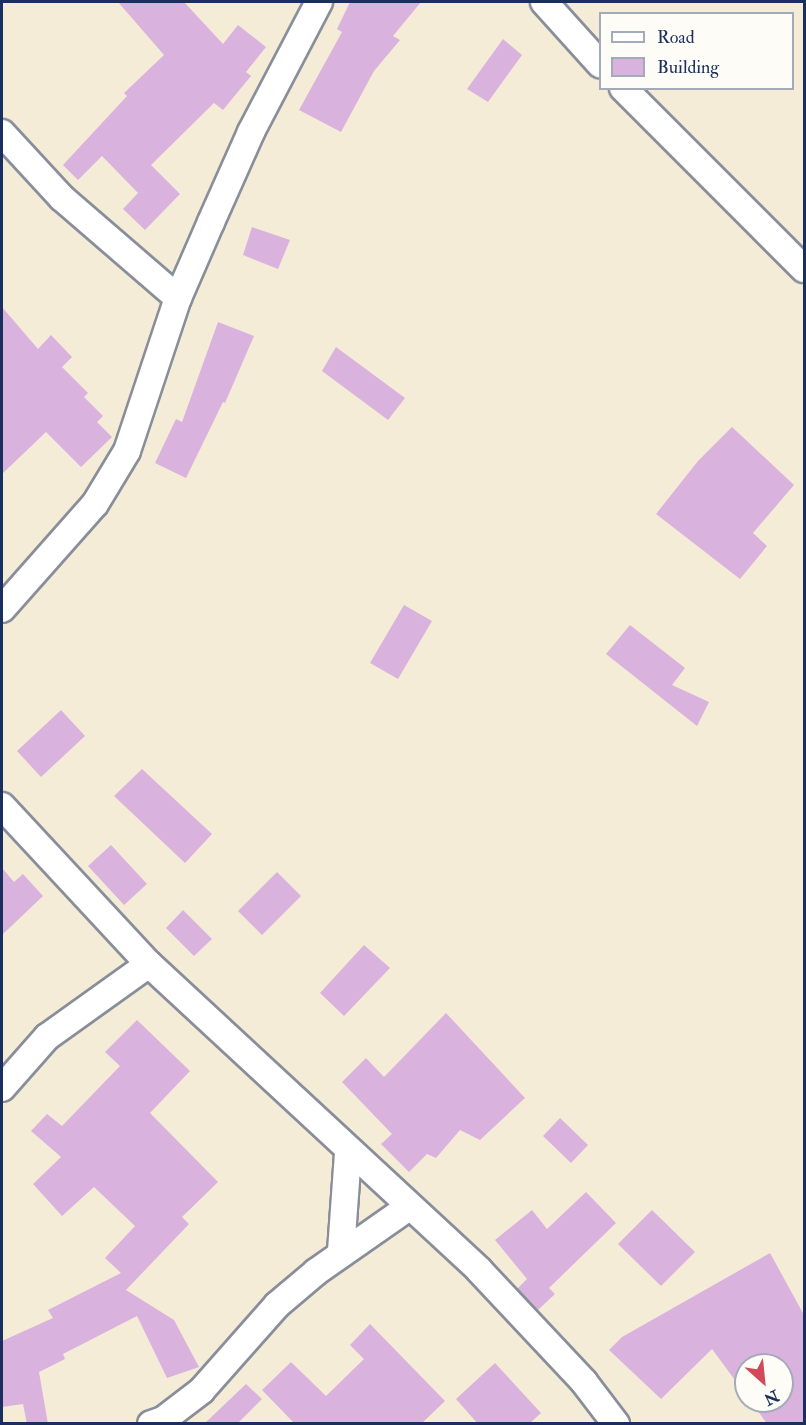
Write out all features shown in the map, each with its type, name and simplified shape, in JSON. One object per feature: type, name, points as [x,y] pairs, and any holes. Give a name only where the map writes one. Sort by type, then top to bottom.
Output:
[{"type":"street","points":[[2,609],[95,504],[127,451],[178,298],[250,132],[319,2]]},
{"type":"street","points":[[544,2],[599,63]]},
{"type":"street","points":[[624,90],[804,269]]},
{"type":"street","points":[[2,133],[62,198],[178,298]]},
{"type":"street","points":[[2,806],[148,964],[348,1153],[479,1270],[596,1396],[616,1424]]},
{"type":"street","points":[[2,1088],[47,1037],[148,964]]},
{"type":"street","points":[[341,1251],[348,1153]]},
{"type":"street","points":[[151,1424],[164,1420],[201,1391],[277,1305],[341,1251],[409,1207]]},
{"type":"building","points":[[118,2],[184,2],[223,44],[238,25],[266,47],[246,72],[251,76],[223,110],[214,103],[151,165],[180,194],[145,230],[123,209],[138,193],[102,156],[78,180],[63,165],[127,96],[124,93],[164,55]]},
{"type":"building","points":[[350,2],[421,2],[393,36],[400,40],[374,71],[341,132],[299,110],[342,32],[337,29]]},
{"type":"building","points":[[503,39],[522,55],[488,102],[467,89]]},
{"type":"building","points":[[252,227],[290,240],[278,269],[243,255]]},
{"type":"building","points":[[2,307],[38,349],[51,335],[72,357],[62,367],[88,393],[84,397],[103,416],[97,422],[112,437],[81,467],[46,432],[2,474]]},
{"type":"building","points":[[218,322],[254,336],[225,403],[223,402],[186,478],[155,463],[176,419],[182,422]]},
{"type":"building","points":[[336,347],[405,398],[388,420],[322,371]]},
{"type":"building","points":[[732,427],[794,485],[753,533],[767,546],[740,579],[656,514],[698,461]]},
{"type":"building","points":[[404,605],[432,621],[398,679],[370,663]]},
{"type":"building","points":[[630,625],[685,668],[672,685],[709,702],[697,726],[606,654]]},
{"type":"building","points":[[61,710],[85,736],[41,777],[17,751]]},
{"type":"building","points":[[142,769],[212,834],[185,863],[114,796]]},
{"type":"building","points":[[111,845],[147,884],[124,905],[88,866]]},
{"type":"building","points":[[2,868],[14,882],[23,874],[43,896],[2,935]]},
{"type":"building","points":[[277,872],[301,896],[262,935],[238,911]]},
{"type":"building","points":[[183,910],[212,939],[194,956],[166,928]]},
{"type":"building","points":[[364,945],[390,968],[344,1016],[320,993]]},
{"type":"building","points":[[446,1013],[525,1098],[480,1140],[460,1130],[436,1158],[427,1154],[409,1172],[381,1144],[392,1134],[342,1082],[366,1058],[384,1077]]},
{"type":"building","points":[[137,1020],[190,1071],[150,1113],[218,1182],[182,1217],[189,1224],[126,1290],[174,1320],[199,1367],[167,1378],[137,1316],[63,1354],[65,1359],[39,1372],[48,1424],[27,1424],[23,1404],[2,1407],[2,1341],[53,1318],[48,1310],[121,1273],[105,1258],[135,1226],[94,1187],[62,1216],[33,1184],[61,1157],[31,1131],[47,1114],[62,1126],[120,1066],[105,1052]]},
{"type":"building","points":[[560,1118],[588,1145],[571,1163],[543,1136]]},
{"type":"building","points":[[586,1192],[616,1223],[549,1288],[555,1294],[538,1310],[517,1289],[527,1279],[495,1240],[532,1210],[547,1229]]},
{"type":"building","points":[[652,1210],[695,1252],[661,1286],[618,1244]]},
{"type":"building","points":[[770,1253],[804,1315],[804,1424],[767,1424],[759,1413],[794,1413],[794,1353],[734,1353],[734,1379],[712,1349],[661,1399],[609,1350],[622,1337]]},
{"type":"building","points":[[370,1324],[445,1401],[421,1424],[295,1424],[262,1390],[291,1362],[326,1396],[364,1359],[350,1345]]},
{"type":"building","points":[[495,1363],[541,1413],[529,1424],[478,1424],[456,1399]]},
{"type":"building","points":[[246,1384],[262,1399],[237,1424],[204,1424]]}]
